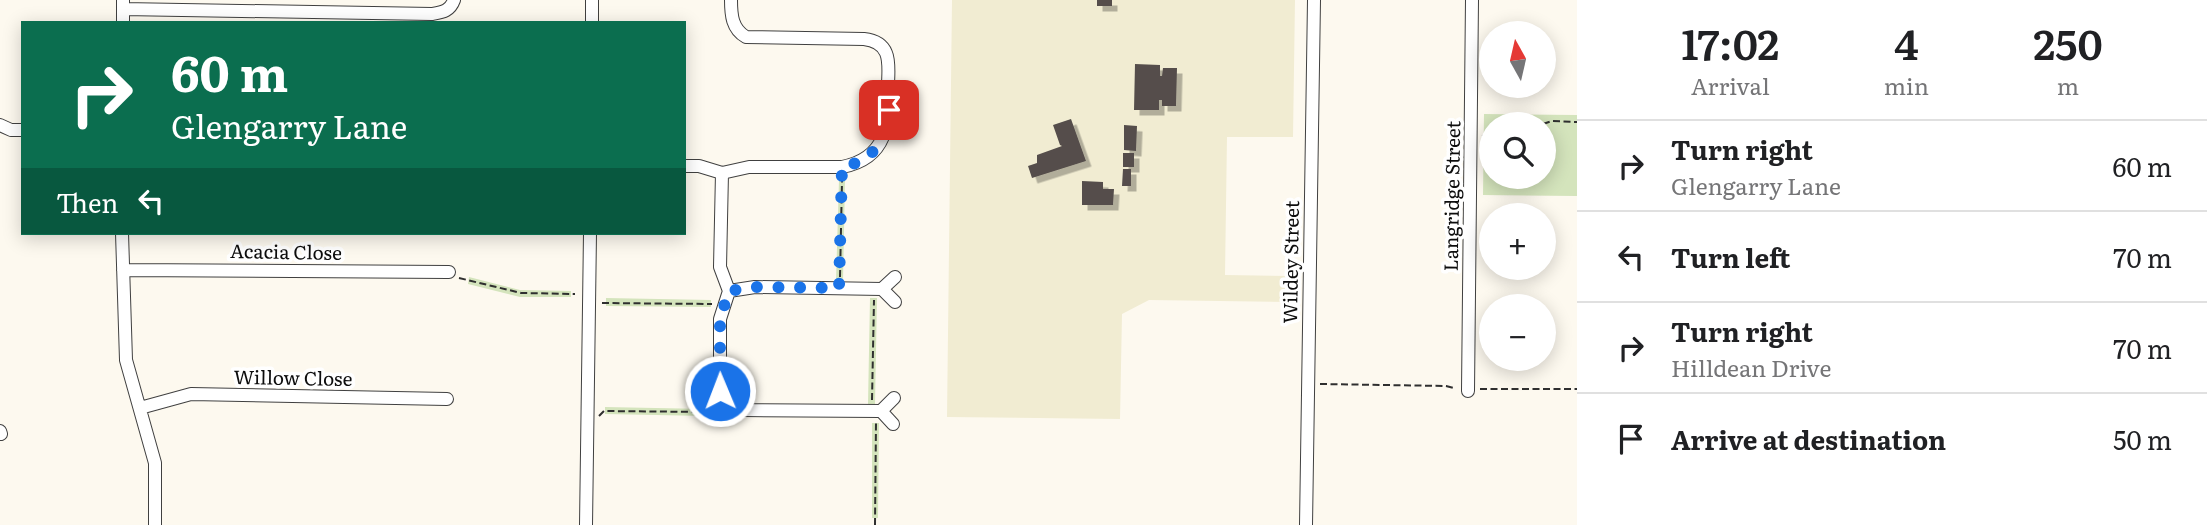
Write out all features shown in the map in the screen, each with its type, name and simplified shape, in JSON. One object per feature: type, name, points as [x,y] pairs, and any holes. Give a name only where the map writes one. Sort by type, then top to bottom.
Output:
[{"type":"street","points":[[123,4],[432,14],[446,11],[454,0]]},
{"type":"street","points":[[592,0],[592,21]]},
{"type":"street","points":[[686,166],[699,166],[722,173],[749,167],[842,167],[855,164],[870,155],[885,133],[889,110],[888,62],[884,48],[872,40],[864,39],[746,37],[732,21],[731,0]]},
{"type":"street","name":"Wildey Street","points":[[1306,525],[1314,0]]},
{"type":"street","name":"Langridge Street","points":[[1468,391],[1472,0]]},
{"type":"street","points":[[1,127],[21,130]]},
{"type":"street","points":[[722,173],[720,267],[729,291],[720,319],[719,384],[724,399],[733,407],[744,410],[881,411],[894,398]]},
{"type":"street","points":[[122,235],[126,360],[155,463],[155,525]]},
{"type":"street","points":[[586,525],[590,235]]},
{"type":"street","name":"Acacia Close","points":[[123,270],[449,272]]},
{"type":"street","points":[[882,289],[895,276]]},
{"type":"street","points":[[729,291],[755,287],[882,289],[895,302]]},
{"type":"street","name":"Willow Close","points":[[140,408],[191,394],[447,399]]},
{"type":"street","points":[[881,411],[893,424]]},
{"type":"path","points":[[1556,121],[1577,122]]},
{"type":"path","points":[[839,288],[842,167]]},
{"type":"path","points":[[449,272],[461,279],[521,293],[575,294]]},
{"type":"path","points":[[589,306],[606,302],[710,304],[723,307]]},
{"type":"path","points":[[1307,384],[1446,386],[1468,391],[1488,388],[1577,389]]},
{"type":"path","points":[[588,418],[599,417],[604,411],[709,412],[724,399]]},
{"type":"shaded area","points":[[952,0],[1295,0],[1293,137],[1227,137],[1225,275],[1290,276],[1290,302],[1149,300],[1122,314],[1120,419],[947,417]]},
{"type":"green space","points":[[1556,115],[1577,115],[1577,196],[1483,195],[1483,189],[1556,189]]},
{"type":"green space","points":[[839,180],[845,180],[843,281],[836,281]]},
{"type":"green space","points":[[469,277],[520,290],[571,291],[571,297],[520,297],[468,284]]},
{"type":"green space","points":[[606,298],[711,300],[711,307],[606,306]]},
{"type":"green space","points":[[870,298],[877,298],[875,404],[868,404]]},
{"type":"green space","points":[[605,407],[706,409],[706,416],[605,414]]},
{"type":"green space","points":[[872,423],[879,423],[878,518],[872,518]]},
{"type":"building","points":[[1097,0],[1112,0],[1112,6],[1097,6]]},
{"type":"building","points":[[1135,64],[1160,65],[1160,76],[1163,68],[1177,68],[1176,106],[1162,106],[1162,100],[1159,100],[1159,110],[1134,110]]},
{"type":"building","points":[[1071,119],[1086,161],[1032,178],[1028,166],[1037,163],[1037,155],[1062,146],[1053,125]]},
{"type":"building","points":[[1124,125],[1137,126],[1136,151],[1124,150]]},
{"type":"building","points":[[1123,153],[1134,153],[1134,167],[1123,167]]},
{"type":"building","points":[[1123,169],[1131,169],[1131,186],[1122,186]]},
{"type":"building","points":[[1082,181],[1103,182],[1103,189],[1114,189],[1113,205],[1082,205]]},
{"type":"route","points":[[720,391],[720,319],[729,291],[755,287],[839,288],[842,167],[863,160],[876,149],[888,125],[889,110]]}]
